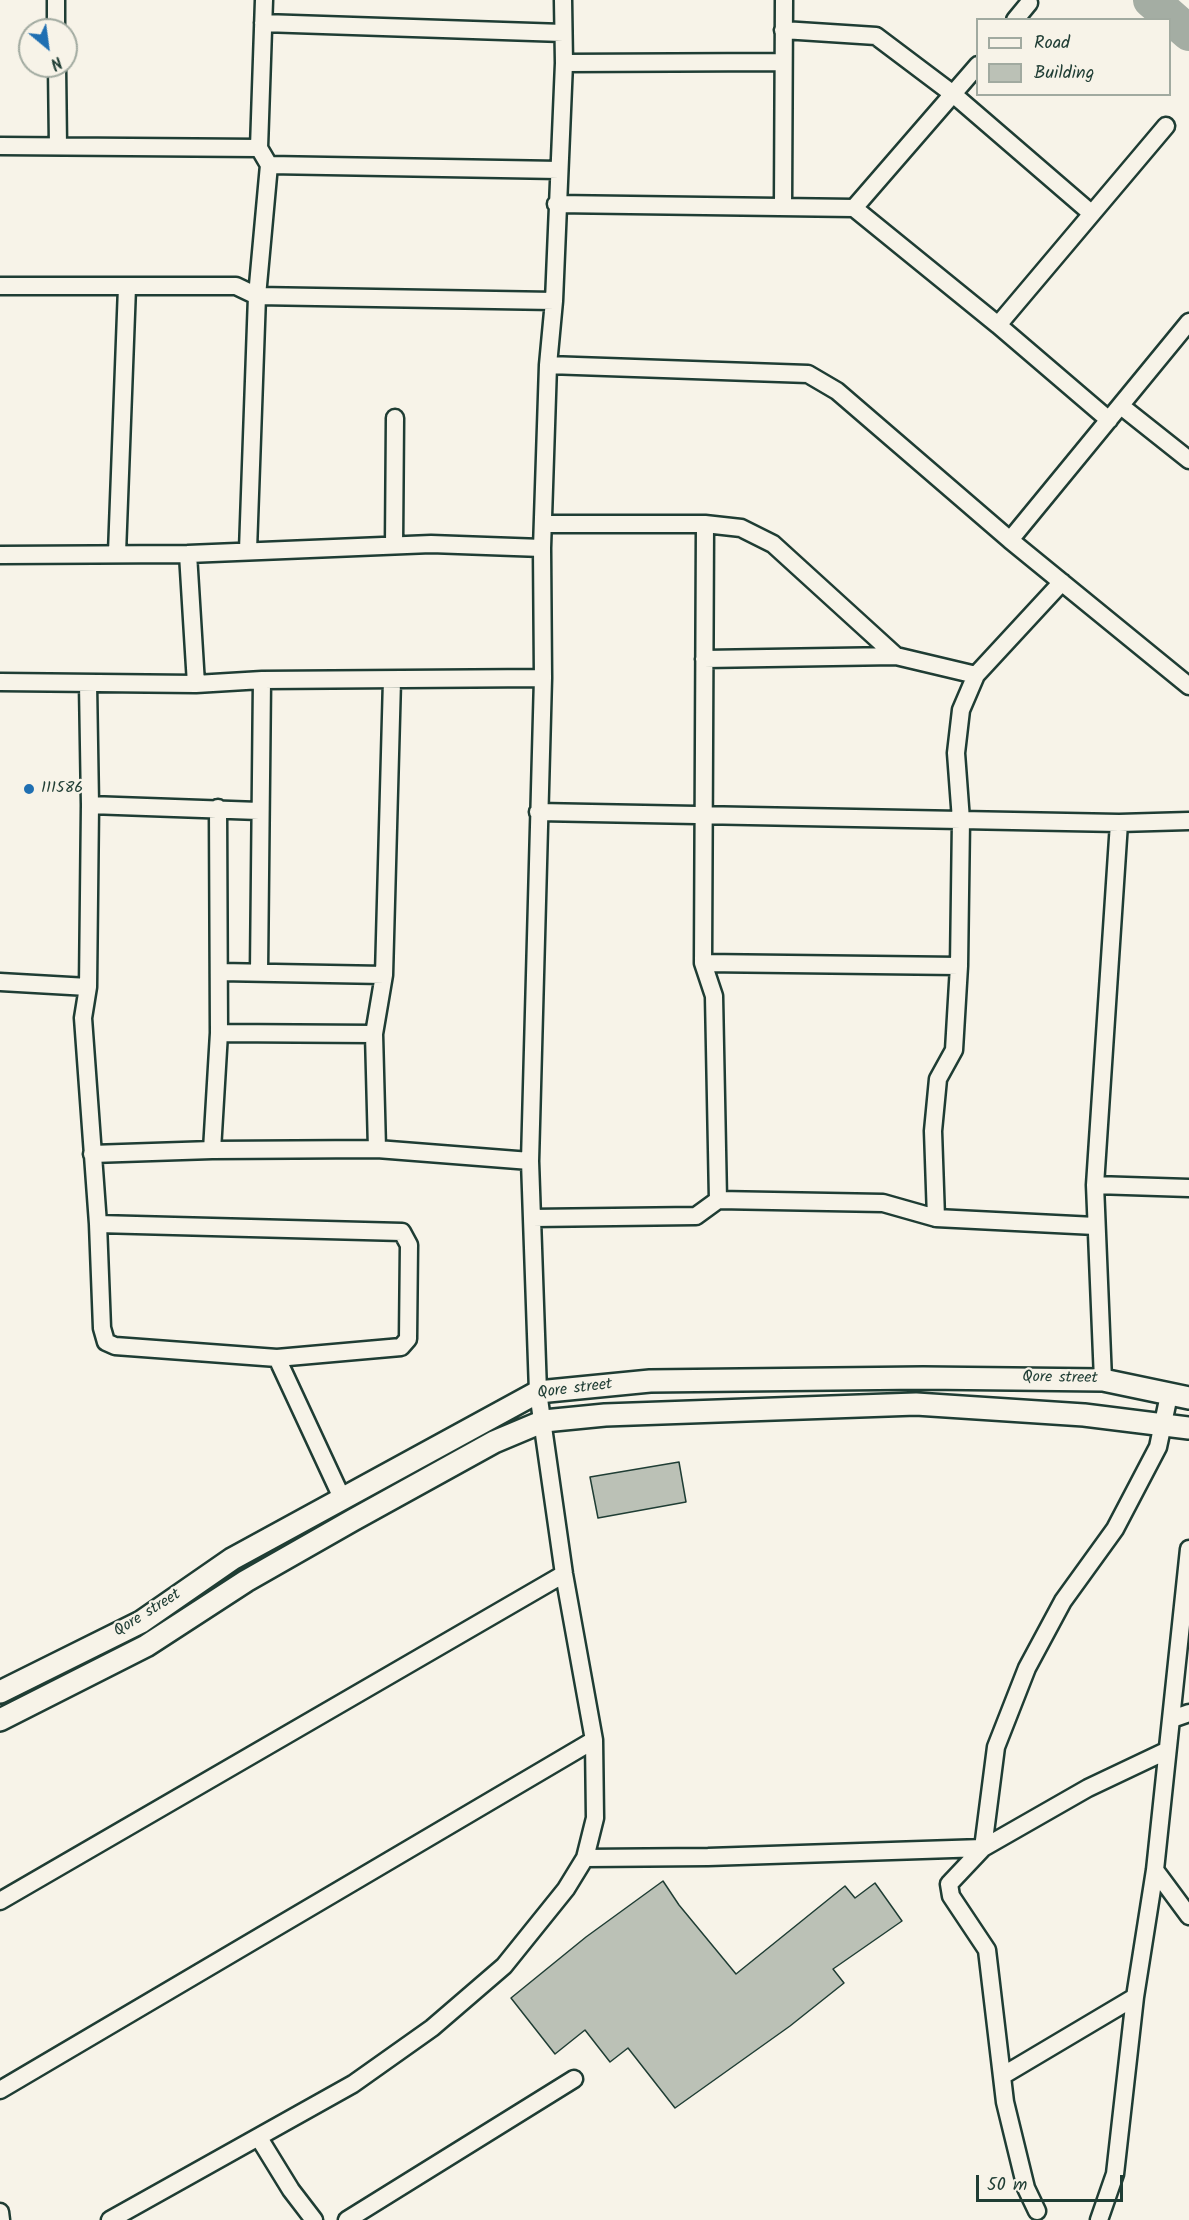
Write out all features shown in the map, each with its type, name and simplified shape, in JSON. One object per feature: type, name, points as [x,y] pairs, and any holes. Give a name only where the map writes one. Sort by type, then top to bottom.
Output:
[{"type":"street","points":[[56,0],[56,18]]},
{"type":"street","points":[[248,550],[257,296],[268,165],[260,148],[264,0]]},
{"type":"street","points":[[110,2220],[353,2084],[441,2020],[504,1966],[566,1889],[585,1858],[595,1818],[594,1740],[564,1574],[544,1421],[538,1392],[530,1161],[543,678],[542,548],[548,365],[554,300],[556,204],[564,63],[563,0]]},
{"type":"street","points":[[783,207],[784,0]]},
{"type":"street","points":[[1017,18],[1029,3]]},
{"type":"street","points":[[263,23],[563,33]]},
{"type":"street","points":[[783,30],[876,36],[953,94],[1091,213]]},
{"type":"street","points":[[564,63],[783,62]]},
{"type":"street","points":[[854,208],[976,67]]},
{"type":"street","points":[[57,78],[58,146]]},
{"type":"street","points":[[998,325],[1166,126]]},
{"type":"street","points":[[0,147],[260,148]]},
{"type":"street","points":[[268,165],[559,170]]},
{"type":"street","points":[[556,204],[854,208],[998,325],[1108,420]]},
{"type":"street","points":[[0,286],[236,286],[257,296],[554,300]]},
{"type":"street","points":[[117,553],[127,287]]},
{"type":"street","points":[[1010,540],[1189,322]]},
{"type":"street","points":[[548,365],[808,374],[837,391],[1010,540],[1189,686]]},
{"type":"street","points":[[1121,405],[1189,460]]},
{"type":"street","points":[[394,545],[395,418]]},
{"type":"street","points":[[544,524],[705,524],[741,528],[773,544],[896,656]]},
{"type":"street","points":[[705,524],[702,963],[714,996],[718,1200]]},
{"type":"street","points":[[0,555],[188,554],[431,544],[542,548]]},
{"type":"street","points":[[188,554],[196,684]]},
{"type":"street","points":[[936,1218],[933,1131],[938,1079],[954,1050],[959,966],[961,820],[956,753],[961,710],[976,675],[1062,582]]},
{"type":"street","points":[[704,659],[896,656],[976,675]]},
{"type":"street","points":[[0,682],[196,684],[262,680],[543,678]]},
{"type":"street","points":[[259,971],[262,680]]},
{"type":"street","points":[[377,1149],[374,1034],[384,975],[392,680]]},
{"type":"street","points":[[88,684],[90,806],[88,987],[83,1018],[98,1224],[102,1328],[106,1342],[115,1346],[277,1358],[401,1347],[408,1339],[410,1327],[409,1245],[402,1232],[98,1224]]},
{"type":"street","points":[[90,806],[259,811]]},
{"type":"street","points":[[212,1150],[219,1033],[218,808]]},
{"type":"street","points":[[538,812],[704,813],[1119,823],[1189,820]]},
{"type":"street","points":[[1103,1380],[1095,1185],[1119,823]]},
{"type":"street","points":[[702,963],[959,966]]},
{"type":"street","points":[[220,972],[384,975]]},
{"type":"street","points":[[0,982],[88,987]]},
{"type":"street","points":[[219,1033],[374,1034]]},
{"type":"street","points":[[92,1154],[212,1150],[377,1149],[530,1161]]},
{"type":"street","points":[[1095,1185],[1189,1188]]},
{"type":"street","points":[[532,1218],[696,1216],[718,1200],[883,1203],[936,1218],[1095,1226]]},
{"type":"street","points":[[277,1358],[342,1498]]},
{"type":"street","name":"Qore street","points":[[0,1692],[141,1622],[232,1558],[538,1392],[650,1382],[923,1378],[1103,1380],[1179,1397]]},
{"type":"street","points":[[983,1848],[996,1747],[1028,1668],[1063,1601],[1115,1529],[1158,1447],[1162,1427],[1179,1397]]},
{"type":"street","name":"Qore street","points":[[0,1720],[146,1646],[246,1581],[494,1442],[544,1421],[605,1415],[916,1404],[1084,1415],[1162,1427],[1189,1428]]},
{"type":"street","points":[[1099,2220],[1114,2174],[1135,1997],[1155,1870],[1189,1549]]},
{"type":"street","points":[[0,1901],[564,1574]]},
{"type":"street","points":[[1172,1719],[1189,1713]]},
{"type":"street","points":[[0,2090],[594,1740]]},
{"type":"street","points":[[1037,2211],[1026,2188],[1005,2102],[987,1950],[951,1896],[950,1884],[983,1848],[1088,1788],[1166,1751]]},
{"type":"street","points":[[585,1858],[708,1857],[983,1848]]},
{"type":"street","points":[[1155,1870],[1189,1916]]},
{"type":"street","points":[[1002,2076],[1135,1997]]},
{"type":"street","points":[[347,2220],[574,2079]]},
{"type":"street","points":[[259,2138],[291,2190],[314,2220]]},
{"type":"street","points":[[0,2212],[1,2220]]},
{"type":"building","points":[[679,1462],[686,1502],[598,1518],[590,1477]]},
{"type":"building","points":[[663,1881],[679,1905],[736,1974],[845,1886],[855,1898],[875,1883],[902,1921],[833,1969],[844,1983],[790,2026],[675,2108],[628,2048],[610,2062],[585,2030],[555,2054],[511,1998],[586,1937]]},
{"type":"waterway","points":[[1151,0],[1189,33]]},
{"type":"place","name":"111586","points":[[29,789]]}]
